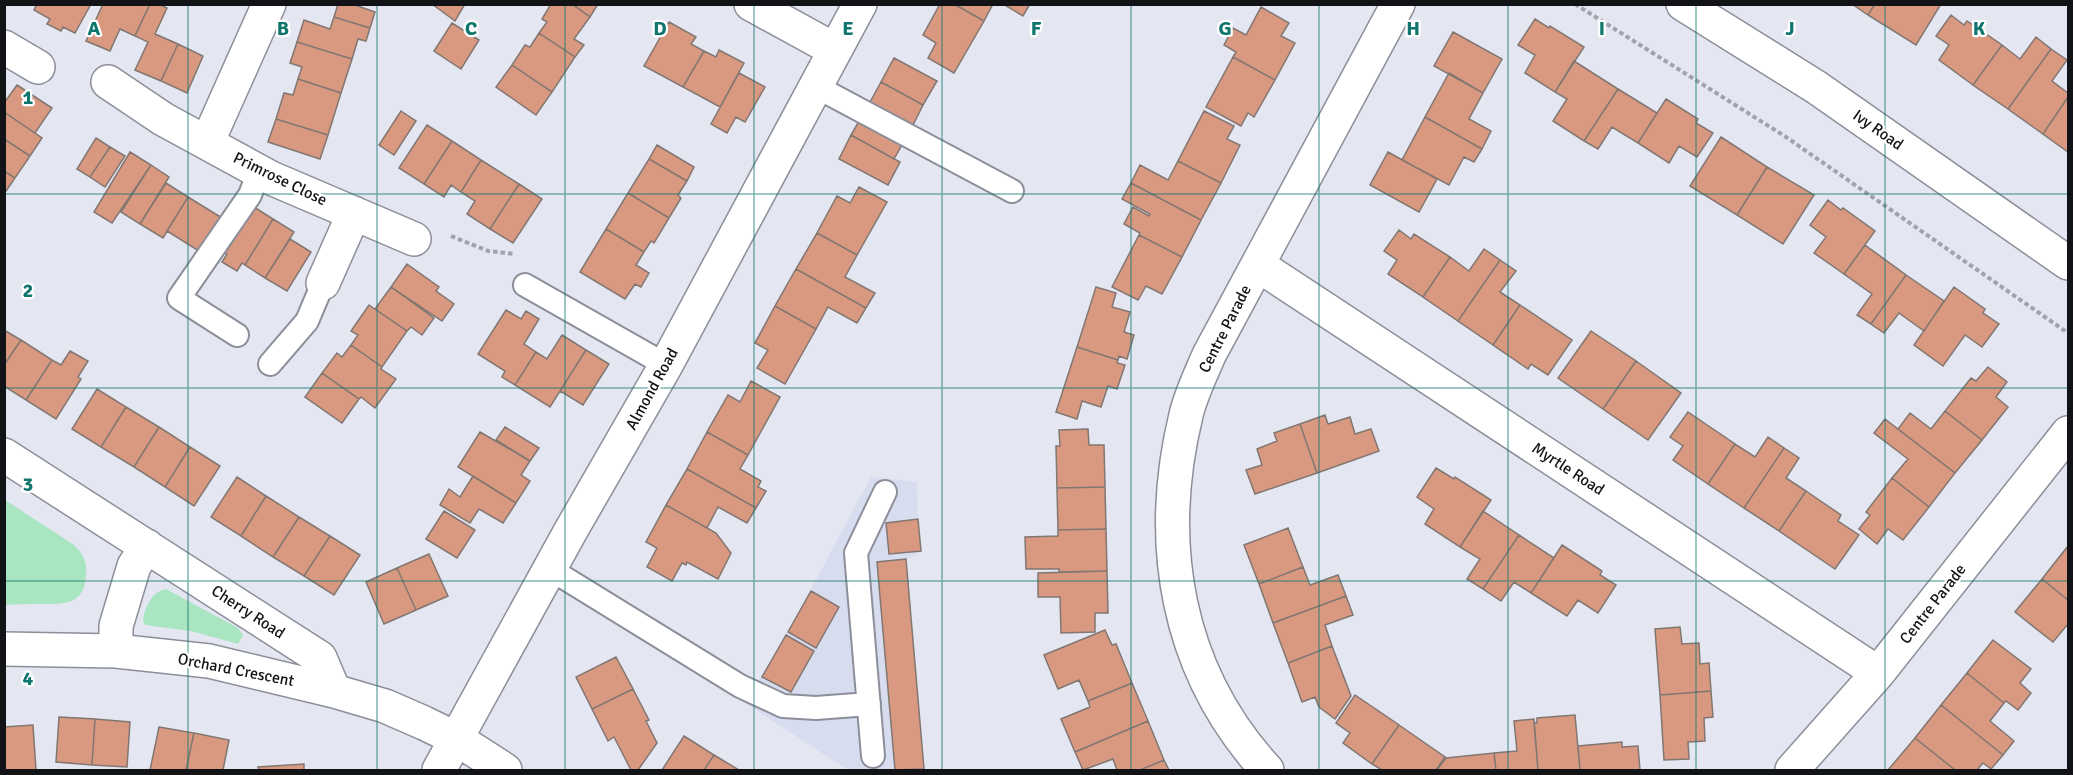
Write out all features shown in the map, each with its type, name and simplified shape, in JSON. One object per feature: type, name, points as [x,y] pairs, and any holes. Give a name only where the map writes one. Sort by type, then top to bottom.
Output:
[{"type":"street","points":[[207,142],[269,4]]},
{"type":"street","points":[[751,4],[835,50]]},
{"type":"street","name":"Almond Road","points":[[439,771],[666,365],[860,4]]},
{"type":"street","name":"Centre Parade","points":[[1267,771],[1232,727],[1205,681],[1186,630],[1176,577],[1173,517],[1176,462],[1187,412],[1209,355],[1398,4]]},
{"type":"street","name":"Ivy Road","points":[[1683,4],[1816,87],[2068,263]]},
{"type":"street","points":[[4,47],[38,67]]},
{"type":"street","name":"Primrose Close","points":[[108,82],[163,118],[259,171],[414,239]]},
{"type":"street","points":[[323,283],[354,213]]},
{"type":"street","name":"Myrtle Road","points":[[1258,265],[1878,673]]},
{"type":"street","name":"Centre Parade","points":[[1792,771],[1878,673],[2068,434]]},
{"type":"street","name":"Cherry Road","points":[[4,455],[320,658],[334,691]]},
{"type":"street","points":[[116,651],[116,626],[134,566],[147,546]]},
{"type":"street","name":"Orchard Crescent","points":[[4,649],[116,651],[209,661],[334,691],[385,706],[457,739],[505,771]]},
{"type":"lane","points":[[815,86],[1012,191]]},
{"type":"lane","points":[[237,335],[179,298],[250,195],[259,171]]},
{"type":"lane","points":[[270,364],[307,321],[323,283]]},
{"type":"lane","points":[[525,285],[666,365]]},
{"type":"lane","points":[[873,756],[856,553],[885,492]]},
{"type":"lane","points":[[550,569],[740,686],[783,706],[816,708],[869,704]]},
{"type":"path","points":[[1575,4],[1786,136],[2068,333]]},
{"type":"shaded area","points":[[871,477],[917,482],[921,551],[906,560],[924,769],[848,770],[745,703],[788,632]]},
{"type":"green space","points":[[5,500],[74,545],[80,552],[85,561],[86,574],[82,592],[77,598],[56,604],[5,605]]},
{"type":"green space","points":[[166,589],[238,628],[243,635],[238,644],[191,631],[145,625],[143,619],[150,600],[157,593]]},
{"type":"building","points":[[37,4],[91,4],[75,33],[63,27],[61,31],[47,24],[50,19],[34,10]]},
{"type":"building","points":[[103,4],[150,4],[135,36],[120,29],[110,51],[86,41]]},
{"type":"building","points":[[150,4],[159,4],[167,8],[155,34],[178,44],[161,81],[135,70],[148,42],[135,36]]},
{"type":"building","points":[[338,4],[352,4],[375,12],[370,28],[334,17]]},
{"type":"building","points":[[432,4],[465,4],[455,21]]},
{"type":"building","points":[[551,4],[572,4],[590,17],[574,39],[584,45],[575,57],[539,33],[547,22],[542,19]]},
{"type":"building","points":[[572,4],[598,4],[590,17]]},
{"type":"building","points":[[940,4],[954,4],[984,21],[954,73],[928,58],[936,43],[923,35]]},
{"type":"building","points":[[954,4],[993,4],[984,21]]},
{"type":"building","points":[[1003,4],[1030,4],[1023,16]]},
{"type":"building","points":[[1852,4],[1875,4],[1868,15]]},
{"type":"building","points":[[1875,4],[1941,4],[1916,45],[1868,15]]},
{"type":"building","points":[[1261,7],[1289,23],[1281,36],[1295,43],[1275,80],[1233,57],[1236,52],[1224,45],[1233,28],[1246,35]]},
{"type":"building","points":[[1951,15],[1964,25],[1967,21],[2002,45],[1973,85],[1939,60],[1949,45],[1936,36]]},
{"type":"building","points":[[334,17],[370,28],[366,41],[358,39],[352,59],[297,42],[304,20],[330,29]]},
{"type":"building","points":[[1535,19],[1584,47],[1555,92],[1525,73],[1535,55],[1518,45]]},
{"type":"building","points":[[669,22],[696,37],[691,44],[704,51],[683,87],[644,66]]},
{"type":"building","points":[[452,23],[479,40],[461,69],[434,51]]},
{"type":"building","points":[[1453,32],[1502,59],[1483,93],[1434,66]]},
{"type":"building","points":[[539,33],[575,57],[552,92],[512,65],[525,45],[530,47]]},
{"type":"building","points":[[2036,37],[2051,49],[2008,109],[1973,85],[2002,45],[2020,59]]},
{"type":"building","points":[[297,42],[352,59],[341,93],[298,79],[302,67],[290,63]]},
{"type":"building","points":[[178,44],[203,56],[187,93],[161,81]]},
{"type":"building","points":[[2051,49],[2067,60],[2052,81],[2068,93],[2068,97],[2043,134],[2008,109]]},
{"type":"building","points":[[719,50],[744,63],[720,107],[683,87],[704,51],[716,57]]},
{"type":"building","points":[[1233,57],[1275,80],[1254,117],[1248,113],[1241,126],[1206,107]]},
{"type":"building","points":[[894,58],[937,81],[923,105],[881,82]]},
{"type":"building","points":[[1574,61],[1618,89],[1584,141],[1553,121],[1567,99],[1555,92]]},
{"type":"building","points":[[512,65],[552,92],[536,115],[496,87]]},
{"type":"building","points":[[739,73],[765,87],[745,122],[736,117],[727,133],[711,124]]},
{"type":"building","points":[[1449,73],[1483,93],[1469,119],[1491,131],[1482,149],[1425,117]]},
{"type":"building","points":[[298,79],[341,93],[328,135],[276,119],[284,93],[293,95]]},
{"type":"building","points":[[881,82],[923,105],[912,127],[869,104]]},
{"type":"building","points":[[17,85],[52,108],[35,133],[4,112],[4,103]]},
{"type":"building","points":[[1618,89],[1657,113],[1638,143],[1612,127],[1598,149],[1584,141]]},
{"type":"building","points":[[2068,97],[2068,152],[2043,134]]},
{"type":"building","points":[[1666,99],[1698,119],[1696,123],[1713,133],[1697,157],[1679,146],[1669,163],[1638,143]]},
{"type":"building","points":[[869,104],[912,127],[894,159],[851,135]]},
{"type":"building","points":[[401,111],[416,121],[394,155],[379,145]]},
{"type":"building","points":[[1204,111],[1234,126],[1227,139],[1240,145],[1221,183],[1178,161]]},
{"type":"building","points":[[4,112],[42,138],[30,156],[4,139]]},
{"type":"building","points":[[1425,117],[1482,149],[1474,162],[1464,157],[1449,185],[1402,160]]},
{"type":"building","points":[[276,119],[328,135],[320,159],[268,142]]},
{"type":"building","points":[[427,125],[452,141],[424,184],[399,168]]},
{"type":"building","points":[[851,135],[900,162],[888,185],[839,159]]},
{"type":"building","points":[[1721,137],[1767,167],[1737,215],[1690,186]]},
{"type":"building","points":[[96,138],[110,147],[90,177],[77,169]]},
{"type":"building","points":[[4,139],[30,156],[15,178],[4,171]]},
{"type":"building","points":[[452,141],[481,160],[461,192],[451,185],[444,197],[424,184]]},
{"type":"building","points":[[657,145],[694,167],[687,181],[649,159]]},
{"type":"building","points":[[110,147],[125,156],[105,187],[90,177]]},
{"type":"building","points":[[130,152],[151,165],[112,223],[94,212]]},
{"type":"building","points":[[1388,152],[1437,179],[1419,212],[1370,185]]},
{"type":"building","points":[[649,159],[687,181],[678,195],[681,198],[669,218],[628,193]]},
{"type":"building","points":[[481,160],[519,184],[490,229],[467,214],[475,201],[461,192]]},
{"type":"building","points":[[1178,161],[1221,183],[1201,220],[1131,183],[1140,165],[1168,180]]},
{"type":"building","points":[[151,165],[169,177],[140,224],[121,212]]},
{"type":"building","points":[[1767,167],[1814,195],[1783,244],[1737,215]]},
{"type":"building","points":[[4,171],[15,178],[4,194]]},
{"type":"building","points":[[166,183],[188,197],[163,238],[140,224]]},
{"type":"building","points":[[1131,183],[1201,220],[1182,257],[1139,235],[1140,233],[1124,224],[1133,207],[1149,216],[1150,214],[1122,199]]},
{"type":"building","points":[[519,184],[542,199],[513,243],[490,229]]},
{"type":"building","points":[[859,187],[887,202],[857,255],[817,233],[837,196],[850,203]]},
{"type":"building","points":[[628,193],[669,218],[654,243],[651,241],[644,252],[606,229]]},
{"type":"building","points":[[188,197],[240,229],[218,263],[167,231]]},
{"type":"building","points":[[1828,200],[1875,231],[1844,274],[1814,253],[1826,237],[1810,225]]},
{"type":"building","points":[[254,207],[273,219],[245,265],[242,263],[237,271],[222,262],[227,254],[225,253]]},
{"type":"building","points":[[273,219],[294,232],[265,278],[245,265]]},
{"type":"building","points":[[606,229],[644,252],[636,265],[649,273],[641,287],[635,284],[625,299],[580,272]]},
{"type":"building","points":[[1399,230],[1411,239],[1414,234],[1450,257],[1423,297],[1388,274],[1397,260],[1384,251]]},
{"type":"building","points":[[817,233],[857,255],[845,277],[875,293],[866,308],[796,269]]},
{"type":"building","points":[[1139,235],[1182,257],[1162,294],[1146,286],[1138,300],[1112,287]]},
{"type":"building","points":[[290,239],[311,252],[287,291],[265,278]]},
{"type":"building","points":[[1865,245],[1906,275],[1871,324],[1857,315],[1872,294],[1844,274]]},
{"type":"building","points":[[1484,249],[1500,260],[1458,321],[1423,297],[1450,257],[1469,271]]},
{"type":"building","points":[[1500,260],[1516,271],[1500,292],[1520,305],[1493,345],[1458,321]]},
{"type":"building","points":[[407,264],[439,287],[436,291],[454,304],[442,321],[391,287]]},
{"type":"building","points":[[796,269],[866,308],[857,323],[828,307],[816,329],[775,306]]},
{"type":"building","points":[[1906,275],[1944,301],[1924,331],[1899,313],[1884,333],[1871,324]]},
{"type":"building","points":[[391,287],[434,318],[422,335],[411,327],[407,331],[375,309]]},
{"type":"building","points":[[1096,287],[1116,293],[1112,307],[1130,312],[1124,332],[1134,335],[1127,359],[1119,356],[1118,360],[1077,347]]},
{"type":"building","points":[[1954,287],[1985,309],[1983,313],[1999,324],[1982,347],[1965,335],[1943,366],[1914,345]]},
{"type":"building","points":[[369,305],[407,331],[382,367],[351,345],[358,335],[351,331]]},
{"type":"building","points":[[1520,305],[1572,340],[1548,375],[1531,364],[1528,369],[1493,345]]},
{"type":"building","points":[[775,306],[816,329],[785,384],[757,368],[768,350],[755,343]]},
{"type":"building","points":[[506,310],[521,319],[526,311],[539,319],[524,344],[536,352],[515,385],[502,377],[505,371],[478,354]]},
{"type":"building","points":[[4,330],[21,340],[4,365]]},
{"type":"building","points":[[1591,331],[1636,361],[1603,409],[1558,378]]},
{"type":"building","points":[[562,335],[586,350],[550,407],[515,385],[536,352],[547,359]]},
{"type":"building","points":[[21,340],[52,360],[26,400],[4,386],[4,365]]},
{"type":"building","points":[[351,345],[396,379],[375,408],[322,373],[337,353],[342,357]]},
{"type":"building","points":[[1077,347],[1118,360],[1117,363],[1125,365],[1117,389],[1108,386],[1101,407],[1082,401],[1077,419],[1056,412]]},
{"type":"building","points":[[586,350],[609,364],[583,405],[560,391]]},
{"type":"building","points":[[70,351],[88,361],[78,377],[81,379],[56,419],[26,400],[52,360],[61,365]]},
{"type":"building","points":[[1636,361],[1681,393],[1648,440],[1603,409]]},
{"type":"building","points":[[1988,367],[2007,382],[1996,397],[2008,407],[1982,440],[1945,411],[1971,378],[1976,381]]},
{"type":"building","points":[[322,373],[359,399],[342,423],[305,397]]},
{"type":"building","points":[[751,381],[780,397],[748,455],[707,432],[728,395],[740,402]]},
{"type":"building","points":[[97,389],[126,407],[101,447],[72,429]]},
{"type":"building","points":[[126,407],[159,427],[134,467],[101,447]]},
{"type":"building","points":[[1945,411],[1982,440],[1955,473],[1898,429],[1910,413],[1931,429]]},
{"type":"building","points":[[1688,412],[1735,444],[1708,484],[1673,460],[1683,446],[1670,437]]},
{"type":"building","points":[[1325,415],[1328,424],[1350,417],[1355,434],[1371,429],[1379,451],[1317,473],[1300,424]]},
{"type":"building","points":[[1885,419],[1955,473],[1929,507],[1892,478],[1908,459],[1874,433]]},
{"type":"building","points":[[1300,424],[1317,473],[1255,494],[1246,470],[1262,465],[1257,449],[1277,441],[1274,433]]},
{"type":"building","points":[[159,427],[190,447],[165,487],[134,467]]},
{"type":"building","points":[[505,427],[539,448],[530,461],[496,440]]},
{"type":"building","points":[[1088,429],[1089,445],[1104,445],[1105,487],[1057,488],[1056,446],[1060,446],[1059,430]]},
{"type":"building","points":[[480,432],[530,461],[521,475],[530,481],[516,503],[458,467]]},
{"type":"building","points":[[707,432],[748,455],[740,469],[761,481],[758,487],[766,491],[756,508],[687,469]]},
{"type":"building","points":[[1768,437],[1784,448],[1744,508],[1708,484],[1735,444],[1755,457]]},
{"type":"building","points":[[190,447],[220,466],[194,506],[165,487]]},
{"type":"building","points":[[1784,448],[1799,458],[1786,478],[1806,491],[1779,531],[1744,508]]},
{"type":"building","points":[[1436,468],[1491,500],[1460,547],[1425,524],[1434,509],[1417,497]]},
{"type":"building","points":[[687,469],[756,508],[747,523],[718,507],[707,528],[666,505]]},
{"type":"building","points":[[473,476],[516,503],[503,523],[479,509],[470,523],[440,505],[449,489],[460,497]]},
{"type":"building","points":[[237,477],[266,496],[241,536],[211,517]]},
{"type":"building","points":[[1892,478],[1929,507],[1903,540],[1888,529],[1877,544],[1859,529],[1870,515],[1866,512]]},
{"type":"building","points":[[1105,487],[1106,529],[1058,530],[1057,488]]},
{"type":"building","points":[[1806,491],[1841,515],[1838,521],[1859,535],[1835,569],[1779,531]]},
{"type":"building","points":[[266,496],[299,517],[273,557],[241,536]]},
{"type":"building","points":[[666,505],[716,533],[731,553],[718,579],[687,562],[686,565],[682,563],[672,581],[647,567],[657,548],[646,542]]},
{"type":"building","points":[[444,511],[475,530],[457,558],[426,539]]},
{"type":"building","points":[[1483,511],[1519,535],[1483,589],[1467,579],[1480,559],[1460,547]]},
{"type":"building","points":[[299,517],[330,536],[304,576],[273,557]]},
{"type":"building","points":[[918,519],[921,551],[889,554],[886,523]]},
{"type":"building","points":[[1288,528],[1303,567],[1259,584],[1244,545]]},
{"type":"building","points":[[1106,529],[1107,571],[1059,572],[1059,569],[1026,569],[1025,537],[1058,536],[1058,530]]},
{"type":"building","points":[[1519,535],[1554,558],[1531,593],[1514,582],[1501,601],[1483,589]]},
{"type":"building","points":[[330,536],[360,555],[334,595],[304,576]]},
{"type":"building","points":[[1562,545],[1602,571],[1600,575],[1616,585],[1598,613],[1578,600],[1567,616],[1531,593]]},
{"type":"building","points":[[2068,546],[2068,600],[2042,579]]},
{"type":"building","points":[[429,554],[448,596],[416,610],[397,568]]},
{"type":"building","points":[[906,559],[924,769],[895,770],[877,562]]},
{"type":"building","points":[[1303,567],[1310,585],[1338,575],[1346,596],[1273,623],[1259,584]]},
{"type":"building","points":[[397,568],[416,610],[384,624],[366,582]]},
{"type":"building","points":[[1107,571],[1108,613],[1095,613],[1095,632],[1061,633],[1060,597],[1038,597],[1038,573]]},
{"type":"building","points":[[2042,579],[2068,600],[2068,624],[2053,642],[2015,612]]},
{"type":"building","points":[[811,591],[839,607],[816,648],[788,632]]},
{"type":"building","points":[[1346,596],[1353,615],[1325,625],[1332,646],[1288,663],[1273,623]]},
{"type":"building","points":[[1680,627],[1682,644],[1699,643],[1700,664],[1709,663],[1711,691],[1660,695],[1655,629]]},
{"type":"building","points":[[1105,630],[1112,645],[1116,644],[1132,683],[1088,701],[1079,680],[1058,689],[1044,655]]},
{"type":"building","points":[[786,635],[814,651],[791,692],[762,677]]},
{"type":"building","points":[[1993,640],[2031,669],[2020,683],[2031,693],[2018,710],[2006,701],[2004,703],[1967,673]]},
{"type":"building","points":[[1332,646],[1351,696],[1335,719],[1319,707],[1315,697],[1302,702],[1288,663]]},
{"type":"building","points":[[616,657],[633,689],[592,709],[576,677]]},
{"type":"building","points":[[1967,673],[2004,703],[1990,721],[2014,741],[2003,755],[1941,705]]},
{"type":"building","points":[[1132,683],[1148,721],[1075,752],[1061,719],[1090,707],[1088,701]]},
{"type":"building","points":[[633,689],[649,720],[646,721],[657,743],[638,770],[631,770],[614,737],[608,741],[592,709]]},
{"type":"building","points":[[1711,691],[1713,717],[1704,718],[1705,741],[1688,742],[1689,759],[1664,760],[1660,695]]},
{"type":"building","points":[[1355,695],[1399,725],[1372,764],[1343,743],[1350,733],[1336,723]]},
{"type":"building","points":[[1941,705],[2003,755],[1991,769],[1983,763],[1977,770],[1955,770],[1915,738]]},
{"type":"building","points":[[1575,715],[1580,770],[1538,770],[1534,723],[1537,723],[1537,718]]},
{"type":"building","points":[[59,717],[95,719],[92,765],[56,762]]},
{"type":"building","points":[[95,719],[130,722],[127,767],[92,765]]},
{"type":"building","points":[[1534,719],[1538,770],[1496,770],[1494,753],[1517,751],[1514,721]]},
{"type":"building","points":[[1148,721],[1164,760],[1140,770],[1117,770],[1113,759],[1083,770],[1075,752]]},
{"type":"building","points":[[33,725],[36,770],[4,770],[4,727]]},
{"type":"building","points":[[1399,725],[1445,757],[1436,770],[1382,770],[1372,764]]},
{"type":"building","points":[[159,727],[194,733],[186,770],[150,770]]},
{"type":"building","points":[[194,733],[229,740],[223,770],[186,770]]},
{"type":"building","points":[[684,736],[714,755],[704,770],[662,770]]},
{"type":"building","points":[[1915,738],[1955,770],[1888,770]]},
{"type":"building","points":[[1622,742],[1622,747],[1638,746],[1640,770],[1580,770],[1578,746]]},
{"type":"building","points":[[1494,753],[1496,770],[1437,770],[1446,758]]},
{"type":"building","points":[[714,755],[739,770],[704,770]]},
{"type":"building","points":[[1164,760],[1169,770],[1140,770]]},
{"type":"building","points":[[304,764],[304,770],[259,770],[258,767]]}]
